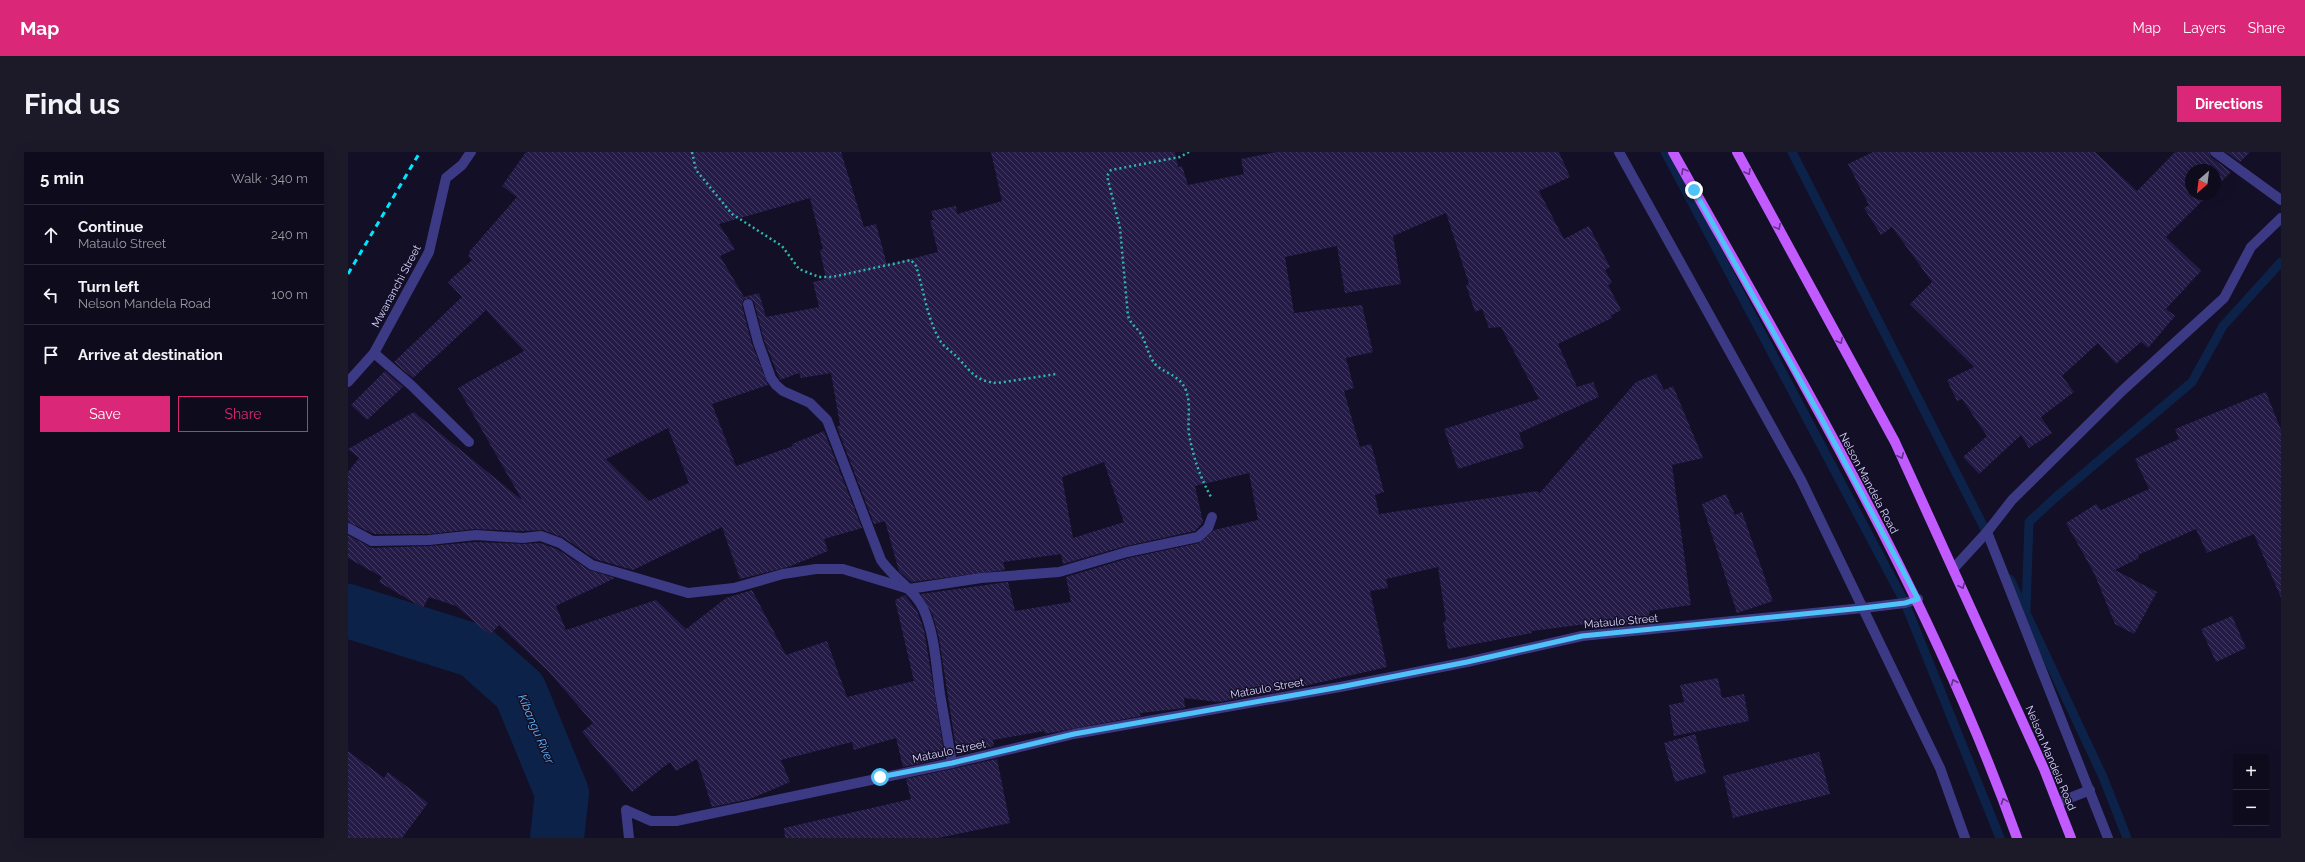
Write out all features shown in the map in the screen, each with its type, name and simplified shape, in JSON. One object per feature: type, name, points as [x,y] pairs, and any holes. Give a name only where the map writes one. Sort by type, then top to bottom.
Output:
[{"type":"main road","name":"Nelson Mandela Road","points":[[1673,152],[1818,412],[1918,599],[1999,787],[2018,838]]},
{"type":"main road","name":"Nelson Mandela Road","points":[[1737,152],[1895,442],[1954,568],[2071,838]]},
{"type":"street","name":"Mwananchi Street","points":[[348,382],[374,353],[429,252],[446,178],[462,165],[471,152]]},
{"type":"street","points":[[1619,152],[1679,256],[1801,480],[1940,768],[1965,838]]},
{"type":"street","points":[[2214,152],[2281,200]]},
{"type":"street","points":[[1954,568],[1987,532],[2012,500],[2123,390],[2224,298],[2251,247],[2281,218]]},
{"type":"street","points":[[748,304],[758,342],[771,378],[783,391],[810,403],[827,420],[881,560],[889,573],[909,589],[922,607],[929,625],[952,763]]},
{"type":"street","points":[[374,353],[411,385],[469,442]]},
{"type":"street","points":[[348,528],[372,541],[429,540],[476,535],[523,538],[541,536],[560,543],[592,565],[688,594],[734,588],[783,574],[816,569],[843,569],[909,589],[981,578],[1059,572],[1128,552],[1198,537],[1208,528],[1212,517]]},
{"type":"street","points":[[1987,532],[2108,838]]},
{"type":"street","name":"Mataulo Street","points":[[629,838],[626,810],[651,821],[676,821],[952,763],[1074,734],[1340,687],[1467,662],[1582,636],[1863,608],[1905,603],[1918,599]]},
{"type":"street","points":[[2057,803],[2090,790]]},
{"type":"path","points":[[692,152],[696,170],[732,214],[782,246],[799,269],[819,277],[832,277],[911,260],[916,266],[938,335],[948,349],[958,358],[970,373],[989,382],[998,383],[1056,374]]},
{"type":"path","points":[[1189,152],[1180,157],[1111,170],[1107,176],[1120,228],[1128,316],[1130,323],[1141,335],[1157,366],[1175,375],[1185,388],[1190,404],[1189,432],[1200,478],[1211,497],[1212,517]]},
{"type":"building","points":[[526,152],[841,152],[864,227],[876,224],[887,265],[938,252],[930,220],[934,220],[931,211],[956,206],[957,214],[1002,201],[991,152],[1175,152],[1178,167],[1182,166],[1188,185],[1244,174],[1241,159],[1276,152],[1559,152],[1570,177],[1539,191],[1564,239],[1589,226],[1610,267],[1605,270],[1612,283],[1608,285],[1621,310],[1610,316],[1612,318],[1558,344],[1577,387],[1593,382],[1599,397],[1519,433],[1524,448],[1458,469],[1444,429],[1539,399],[1501,327],[1489,328],[1482,309],[1475,312],[1466,285],[1469,284],[1446,213],[1393,236],[1401,284],[1345,293],[1337,246],[1285,257],[1294,313],[1362,305],[1373,352],[1346,358],[1354,388],[1344,391],[1360,447],[1371,444],[1384,492],[1375,495],[1379,514],[1538,491],[1539,494],[1636,382],[1656,374],[1664,390],[1673,386],[1703,458],[1672,465],[1691,605],[1649,611],[1650,623],[1610,627],[1609,621],[1532,631],[1532,633],[1448,649],[1443,622],[1446,621],[1438,567],[1386,579],[1388,588],[1370,591],[1387,667],[1291,689],[1219,702],[1184,698],[1185,708],[1140,713],[1141,716],[1045,734],[1044,731],[993,740],[994,746],[957,755],[939,638],[933,616],[921,594],[1008,582],[1015,611],[1071,602],[1066,577],[1129,558],[1199,543],[1214,530],[1258,520],[1249,473],[1195,486],[1203,522],[1195,531],[1126,546],[1063,564],[1061,554],[1003,562],[1005,570],[911,582],[899,571],[885,521],[874,524],[837,427],[840,425],[831,373],[801,378],[799,373],[780,380],[764,340],[754,302],[749,298],[743,300],[742,306],[752,344],[768,385],[712,404],[736,466],[793,446],[792,444],[824,431],[862,528],[824,539],[828,551],[788,567],[740,579],[722,527],[633,570],[595,559],[564,538],[543,530],[523,531],[475,529],[429,534],[374,534],[348,522],[348,472],[359,458],[348,449],[414,412],[522,500],[458,388],[524,351],[486,310],[413,378],[394,362],[462,297],[448,282],[472,260],[468,256],[470,254],[469,252],[517,197],[502,186]],"holes":[[[810,198],[823,249],[820,250],[826,279],[813,282],[819,307],[766,317],[759,293],[744,297],[720,256],[735,249],[719,224]],[[668,428],[689,483],[649,501],[606,459]],[[1104,462],[1124,522],[1073,538],[1062,477]]]},
{"type":"building","points":[[1873,152],[2095,152],[2137,191],[2175,152],[2209,152],[2211,157],[2220,164],[2185,164],[2185,200],[2203,200],[2166,237],[2201,271],[2166,309],[2175,316],[2148,348],[2141,342],[2116,364],[2098,343],[2062,376],[2074,392],[2041,417],[2052,433],[2029,448],[2021,435],[1979,474],[1963,457],[1987,436],[1962,399],[1957,401],[1947,380],[1974,367],[1910,304],[1932,282],[1892,227],[1881,235],[1864,208],[1869,205],[1848,164]]},
{"type":"building","points":[[2226,152],[2250,152],[2240,162]]},
{"type":"building","points":[[2221,164],[2231,172],[2221,182]]},
{"type":"building","points":[[385,371],[403,387],[367,420],[351,405]]},
{"type":"building","points":[[2266,392],[2281,430],[2281,598],[2254,534],[2207,553],[2196,529],[2138,555],[2139,558],[2115,570],[2157,592],[2134,634],[2115,624],[2094,573],[2066,523],[2096,504],[2101,510],[2149,489],[2135,459],[2179,439],[2175,429]]},
{"type":"building","points":[[1726,494],[1735,515],[1742,512],[1773,601],[1737,613],[1702,504]]},
{"type":"building","points":[[348,535],[372,548],[429,546],[476,542],[523,544],[540,543],[557,549],[589,570],[615,578],[556,606],[566,630],[656,600],[686,629],[726,598],[752,590],[786,655],[827,641],[847,697],[914,681],[895,600],[905,595],[917,611],[924,630],[945,758],[903,767],[896,738],[854,750],[852,742],[781,760],[790,782],[750,799],[712,807],[697,759],[676,771],[670,762],[632,792],[582,732],[593,723],[549,672],[499,625],[490,635],[456,606],[429,597],[423,608],[379,582],[382,577],[348,558]]},
{"type":"building","points":[[2232,616],[2246,648],[2216,662],[2201,629]]},
{"type":"building","points":[[1718,678],[1722,698],[1744,694],[1749,721],[1674,736],[1669,705],[1684,702],[1680,685]]},
{"type":"building","points":[[1695,734],[1706,773],[1675,782],[1664,743]]},
{"type":"building","points":[[348,751],[384,778],[388,772],[428,803],[402,838],[348,838]]},
{"type":"building","points":[[1819,752],[1830,794],[1733,818],[1723,776]]},
{"type":"building","points":[[997,759],[1010,823],[938,838],[785,838],[784,828],[911,799],[906,779]]},
{"type":"waterway","points":[[1665,152],[1905,603],[2000,838]]},
{"type":"waterway","points":[[1792,152],[1989,537]]},
{"type":"waterway","points":[[2026,610],[2029,522],[2056,497],[2192,382],[2223,326],[2281,262]]},
{"type":"waterway","points":[[2010,579],[2103,777],[2127,838]]},
{"type":"waterway","name":"Kibangu River","points":[[348,611],[475,651],[520,691],[562,793],[557,838]]},
{"type":"railway","points":[[348,274],[420,152]]},
{"type":"route","points":[[880,777],[952,763],[1074,734],[1340,687],[1467,662],[1582,636],[1656,630],[1863,608],[1905,603],[1918,599],[1818,412],[1694,190]]}]
